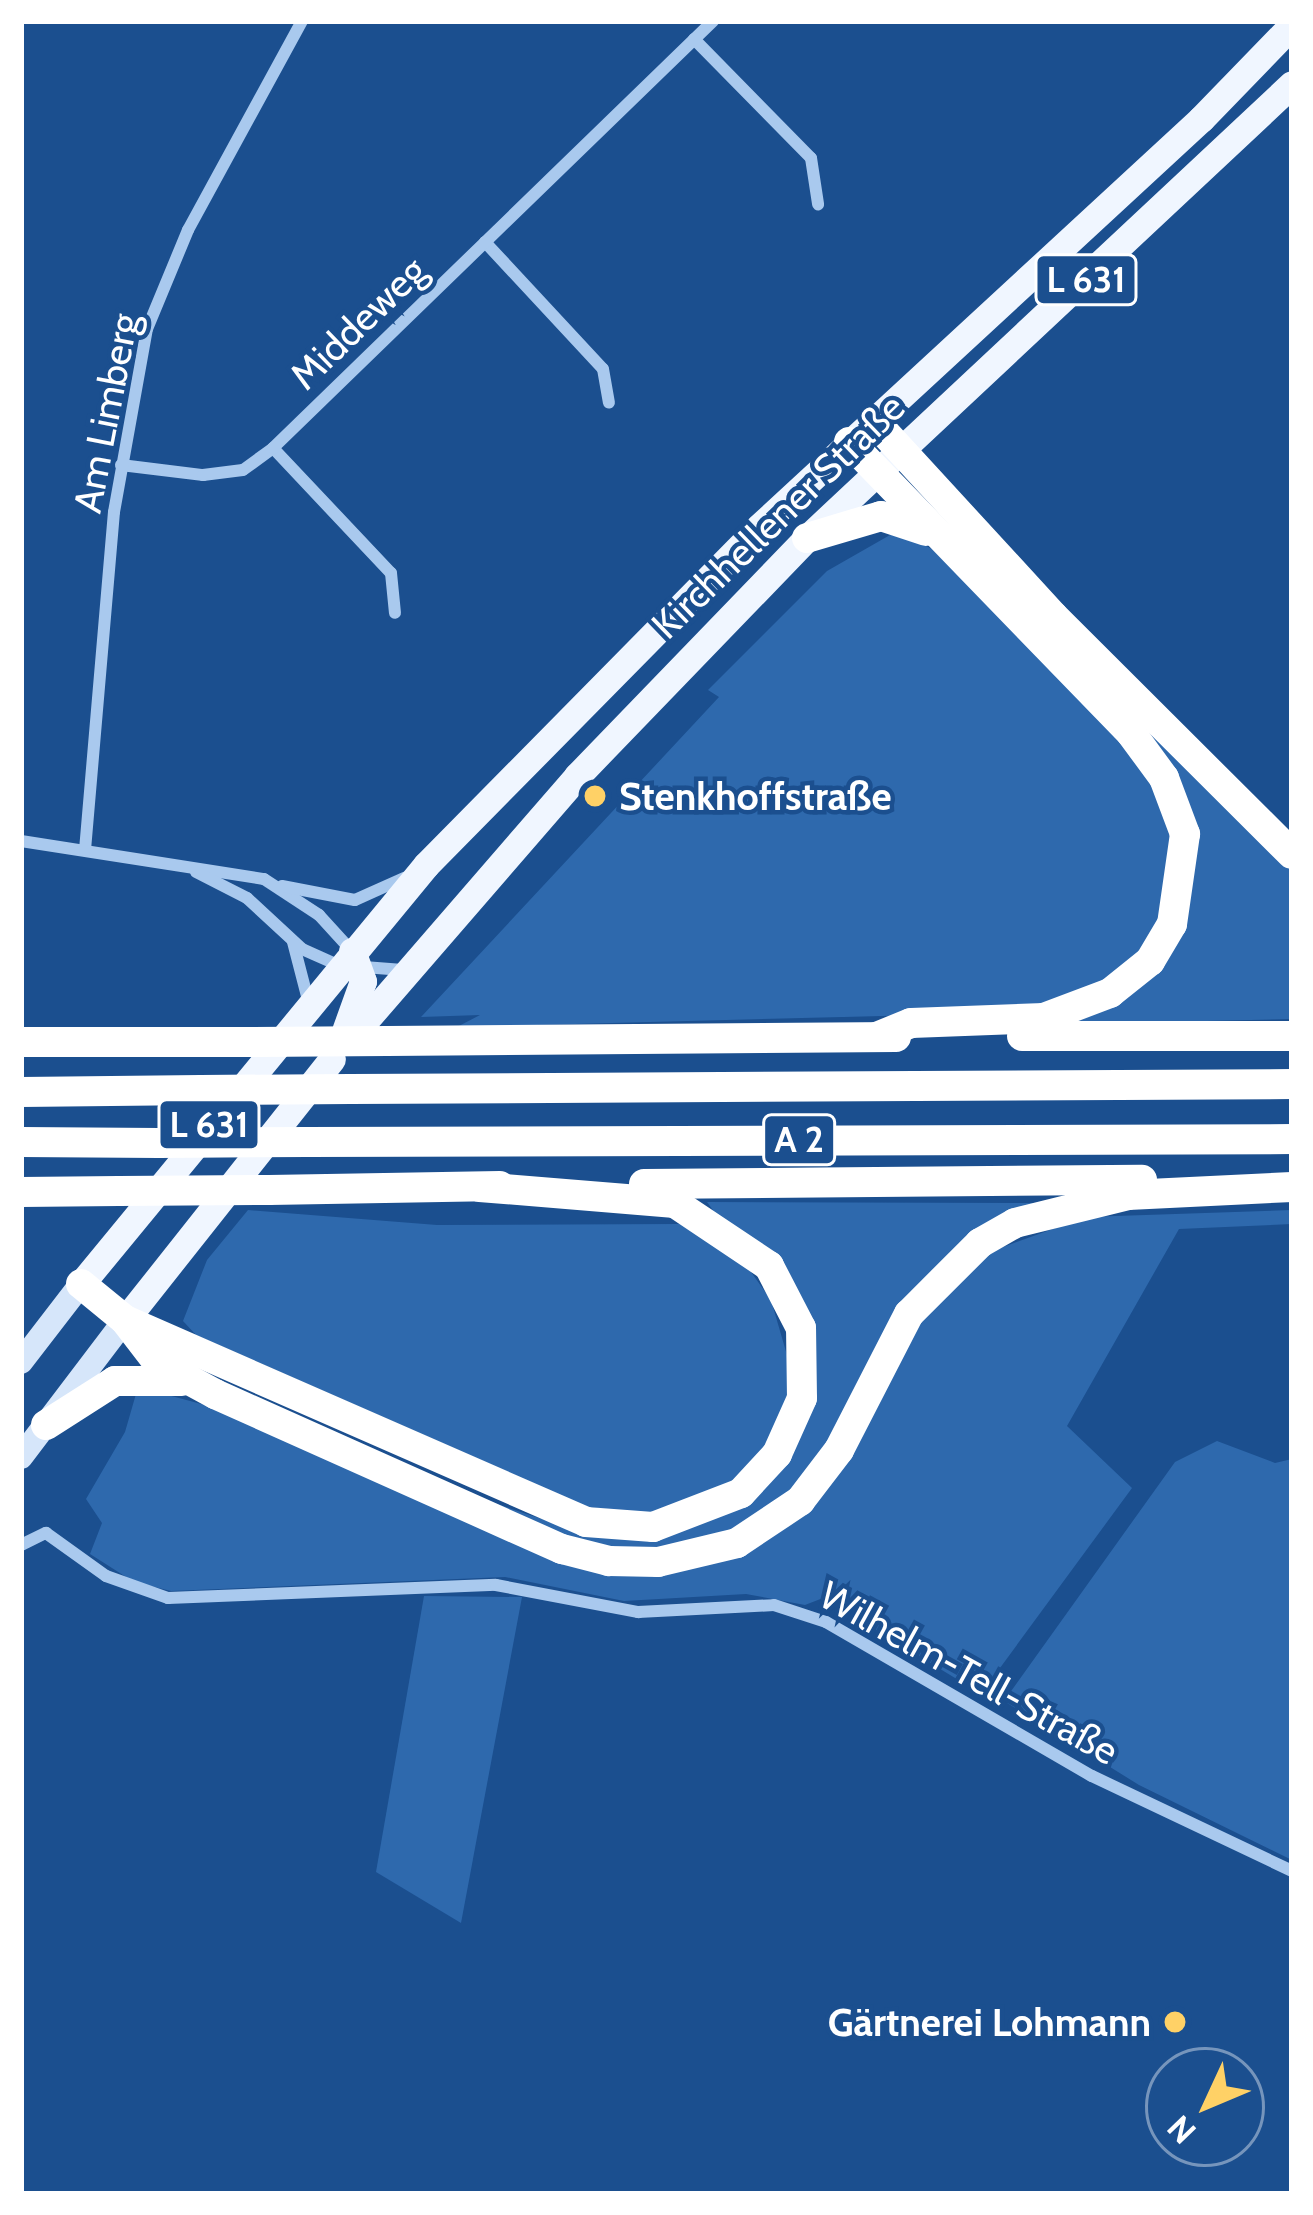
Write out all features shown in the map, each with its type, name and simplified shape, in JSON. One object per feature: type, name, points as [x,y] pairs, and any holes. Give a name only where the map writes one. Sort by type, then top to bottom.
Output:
[{"type":"highway","points":[[873,420],[1292,854]]},
{"type":"highway","points":[[849,442],[1149,755],[1178,807],[1186,859],[1163,943],[1110,994],[1044,1018],[911,1023],[877,1036]]},
{"type":"highway","points":[[807,538],[881,516],[937,536]]},
{"type":"highway","points":[[21,1042],[1292,1036]]},
{"type":"highway","name":"A 2","points":[[21,1092],[1292,1084]]},
{"type":"highway","name":"A 2","points":[[21,1142],[1292,1139]]},
{"type":"highway","points":[[21,1192],[970,1178],[1292,1186]]},
{"type":"highway","points":[[125,1320],[146,1353],[191,1381],[562,1549],[609,1561],[695,1558],[772,1522],[820,1480],[909,1314],[980,1243],[1015,1223],[1128,1196],[1292,1186]]},
{"type":"highway","points":[[81,1284],[125,1320],[586,1522],[653,1527],[741,1493],[777,1454],[802,1398],[801,1328],[769,1266],[675,1203],[480,1187]]},
{"type":"highway","points":[[46,1425],[115,1381],[191,1381]]},
{"type":"main road","name":"Kirchhellener Straße","points":[[21,1362],[308,1000],[350,962],[426,865],[849,442],[1201,119],[1292,25]]},
{"type":"main road","name":"Kirchhellener Straße","points":[[350,962],[348,1035],[645,702],[807,538],[1292,84]]},
{"type":"main road","name":"L 631","points":[[21,1457],[332,1060]]},
{"type":"street","name":"Am Limberg","points":[[85,850],[121,465],[147,329],[188,230],[302,21]]},
{"type":"street","name":"Middeweg","points":[[121,465],[203,475],[243,470],[273,448],[713,21]]},
{"type":"street","points":[[694,39],[812,158],[818,204]]},
{"type":"street","points":[[485,242],[603,369],[609,402]]},
{"type":"street","points":[[273,448],[391,573],[395,613]]},
{"type":"street","points":[[21,841],[264,879],[319,915],[350,962]]},
{"type":"street","name":"Kirchhellener Straße","points":[[264,879],[355,900],[426,865]]},
{"type":"street","points":[[189,869],[247,898],[293,940],[350,962],[408,970]]},
{"type":"street","points":[[293,940],[308,1000]]},
{"type":"street","name":"Wilhelm-Tell-Straße","points":[[21,1545],[46,1532],[106,1576],[168,1598],[496,1585],[638,1612],[755,1602],[800,1612],[1092,1776],[1292,1871]]},
{"type":"shaded area","points":[[932,499],[1292,868],[1292,1019],[1075,1024],[1188,914],[1194,829]]},
{"type":"shaded area","points":[[897,531],[932,549],[1142,761],[1173,822],[1172,892],[1144,951],[1091,993],[998,1013],[457,1027],[480,1015],[421,1017],[719,697],[708,690],[827,571]]},
{"type":"shaded area","points":[[707,1202],[1044,1203],[991,1227],[830,1447],[777,1506],[708,1542],[631,1551],[562,1535],[491,1502],[557,1524],[667,1537],[745,1504],[810,1345]]},
{"type":"shaded area","points":[[248,1210],[437,1225],[680,1224],[746,1265],[771,1300],[787,1355],[787,1396],[767,1444],[739,1478],[663,1515],[588,1507],[196,1335],[183,1321],[207,1260]]},
{"type":"shaded area","points":[[1292,1210],[1292,1224],[1179,1229],[1067,1426],[1132,1488],[986,1687],[960,1681],[823,1598],[805,1605],[746,1594],[624,1601],[505,1577],[171,1591],[134,1582],[90,1554],[102,1523],[86,1499],[125,1432],[138,1387],[231,1412],[574,1562],[766,1539],[920,1316],[992,1251],[1086,1217]]},
{"type":"shaded area","points":[[1217,1441],[1275,1463],[1292,1459],[1292,1860],[1139,1785],[1004,1701],[1175,1462]]},
{"type":"shaded area","points":[[424,1596],[522,1597],[461,1923],[376,1872]]},
{"type":"place","name":"Stenkhoffstraße","points":[[595,796]]},
{"type":"place","name":"Gärtnerei Lohmann","points":[[1175,2022]]}]
